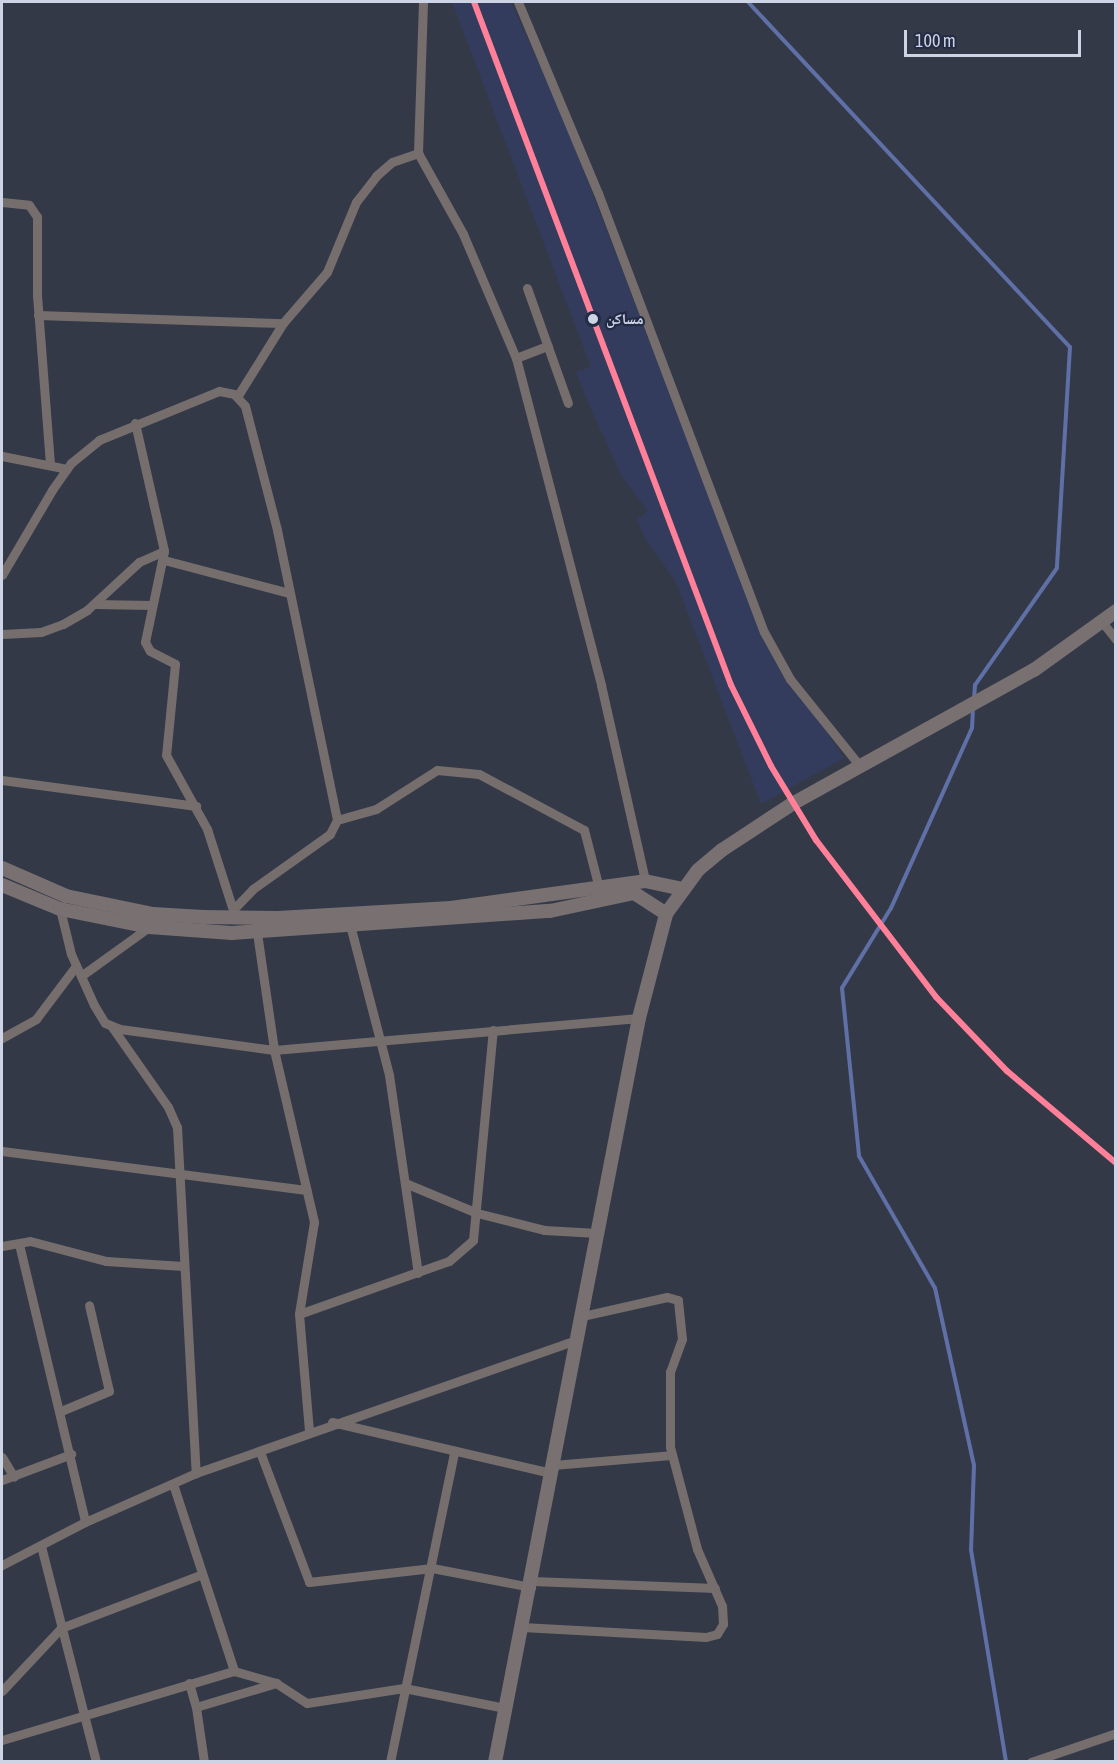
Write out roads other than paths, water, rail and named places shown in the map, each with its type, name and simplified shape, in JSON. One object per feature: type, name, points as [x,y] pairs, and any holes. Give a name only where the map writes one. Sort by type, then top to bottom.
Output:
[{"type":"main road","points":[[495,1761],[639,1018],[666,914],[682,889],[722,850],[860,766],[993,693],[1116,611]]},
{"type":"main road","points":[[2,868],[66,896],[112,906],[153,914],[234,914],[255,918],[451,908],[645,881],[682,889]]},
{"type":"main road","points":[[2,885],[60,909],[149,927],[238,933],[550,911],[634,893],[666,914]]},
{"type":"street","points":[[423,2],[418,153],[463,234],[516,358],[601,685],[645,881]]},
{"type":"street","points":[[518,2],[598,193],[764,632],[790,679],[860,766]]},
{"type":"street","points":[[237,397],[283,323],[327,272],[356,202],[376,176],[392,162],[418,153]]},
{"type":"street","points":[[2,202],[29,205],[36,210],[38,315],[50,463]]},
{"type":"street","points":[[527,288],[568,403]]},
{"type":"street","points":[[38,315],[283,323]]},
{"type":"street","points":[[516,358],[548,346]]},
{"type":"street","points":[[2,574],[67,469],[99,440],[135,423],[219,391],[237,397],[250,417],[337,820],[330,834],[259,884],[234,914]]},
{"type":"street","points":[[135,423],[164,555],[144,629],[146,645],[175,666],[167,762],[196,806],[217,855],[238,933]]},
{"type":"street","points":[[2,456],[50,463],[67,469]]},
{"type":"street","points":[[2,634],[41,632],[94,604],[139,562],[164,555],[289,593]]},
{"type":"street","points":[[94,604],[152,605]]},
{"type":"street","points":[[1101,622],[1116,639]]},
{"type":"street","points":[[337,820],[376,809],[437,770],[479,774],[584,830],[599,888]]},
{"type":"street","points":[[2,780],[196,806]]},
{"type":"street","points":[[60,909],[76,966],[101,1019],[112,1028],[174,1118],[196,1473]]},
{"type":"street","points":[[255,918],[274,1050],[307,1190],[314,1233],[299,1314],[309,1431]]},
{"type":"street","points":[[351,925],[380,1039],[418,1273]]},
{"type":"street","points":[[81,976],[149,927]]},
{"type":"street","points":[[2,1038],[36,1019],[76,966]]},
{"type":"street","points":[[112,1028],[274,1050],[639,1018]]},
{"type":"street","points":[[299,1314],[418,1273],[468,1248],[476,1232],[493,1030]]},
{"type":"street","points":[[2,1151],[177,1176],[307,1190]]},
{"type":"street","points":[[405,1183],[477,1213],[544,1230],[597,1233]]},
{"type":"street","points":[[2,1246],[40,1242],[142,1266],[183,1266]]},
{"type":"street","points":[[19,1244],[61,1411],[84,1522]]},
{"type":"street","points":[[522,1627],[609,1635],[714,1636],[723,1624],[715,1588],[697,1549],[671,1455],[670,1372],[682,1339],[678,1299],[667,1298],[583,1316]]},
{"type":"street","points":[[61,1411],[109,1391],[89,1305]]},
{"type":"street","points":[[2,1565],[84,1522],[196,1473],[260,1452],[332,1422],[578,1339]]},
{"type":"street","points":[[332,1422],[454,1452],[552,1469],[671,1455]]},
{"type":"street","points":[[260,1452],[309,1582],[432,1568],[531,1584],[715,1588]]},
{"type":"street","points":[[390,1761],[404,1688],[432,1568],[454,1452]]},
{"type":"street","points":[[2,1480],[71,1454]]},
{"type":"street","points":[[2,1457],[14,1477]]},
{"type":"street","points":[[172,1484],[200,1575],[234,1671]]},
{"type":"street","points":[[41,1546],[82,1714],[96,1761]]},
{"type":"street","points":[[2,1691],[61,1628],[200,1575]]},
{"type":"street","points":[[2,1740],[82,1714],[234,1671],[276,1683],[307,1703],[404,1688],[505,1708]]},
{"type":"street","points":[[189,1683],[196,1707],[204,1761]]},
{"type":"street","points":[[196,1707],[276,1683]]},
{"type":"street","points":[[1031,1761],[1116,1733]]},
{"type":"waterway","points":[[748,2],[1070,347],[1057,568],[975,685],[974,698]]},
{"type":"waterway","points":[[973,709],[972,728],[891,908],[842,988],[859,1156],[935,1288],[974,1465],[971,1550],[1006,1762]]},
{"type":"place","name":"مساكن","points":[[593,319]]}]
